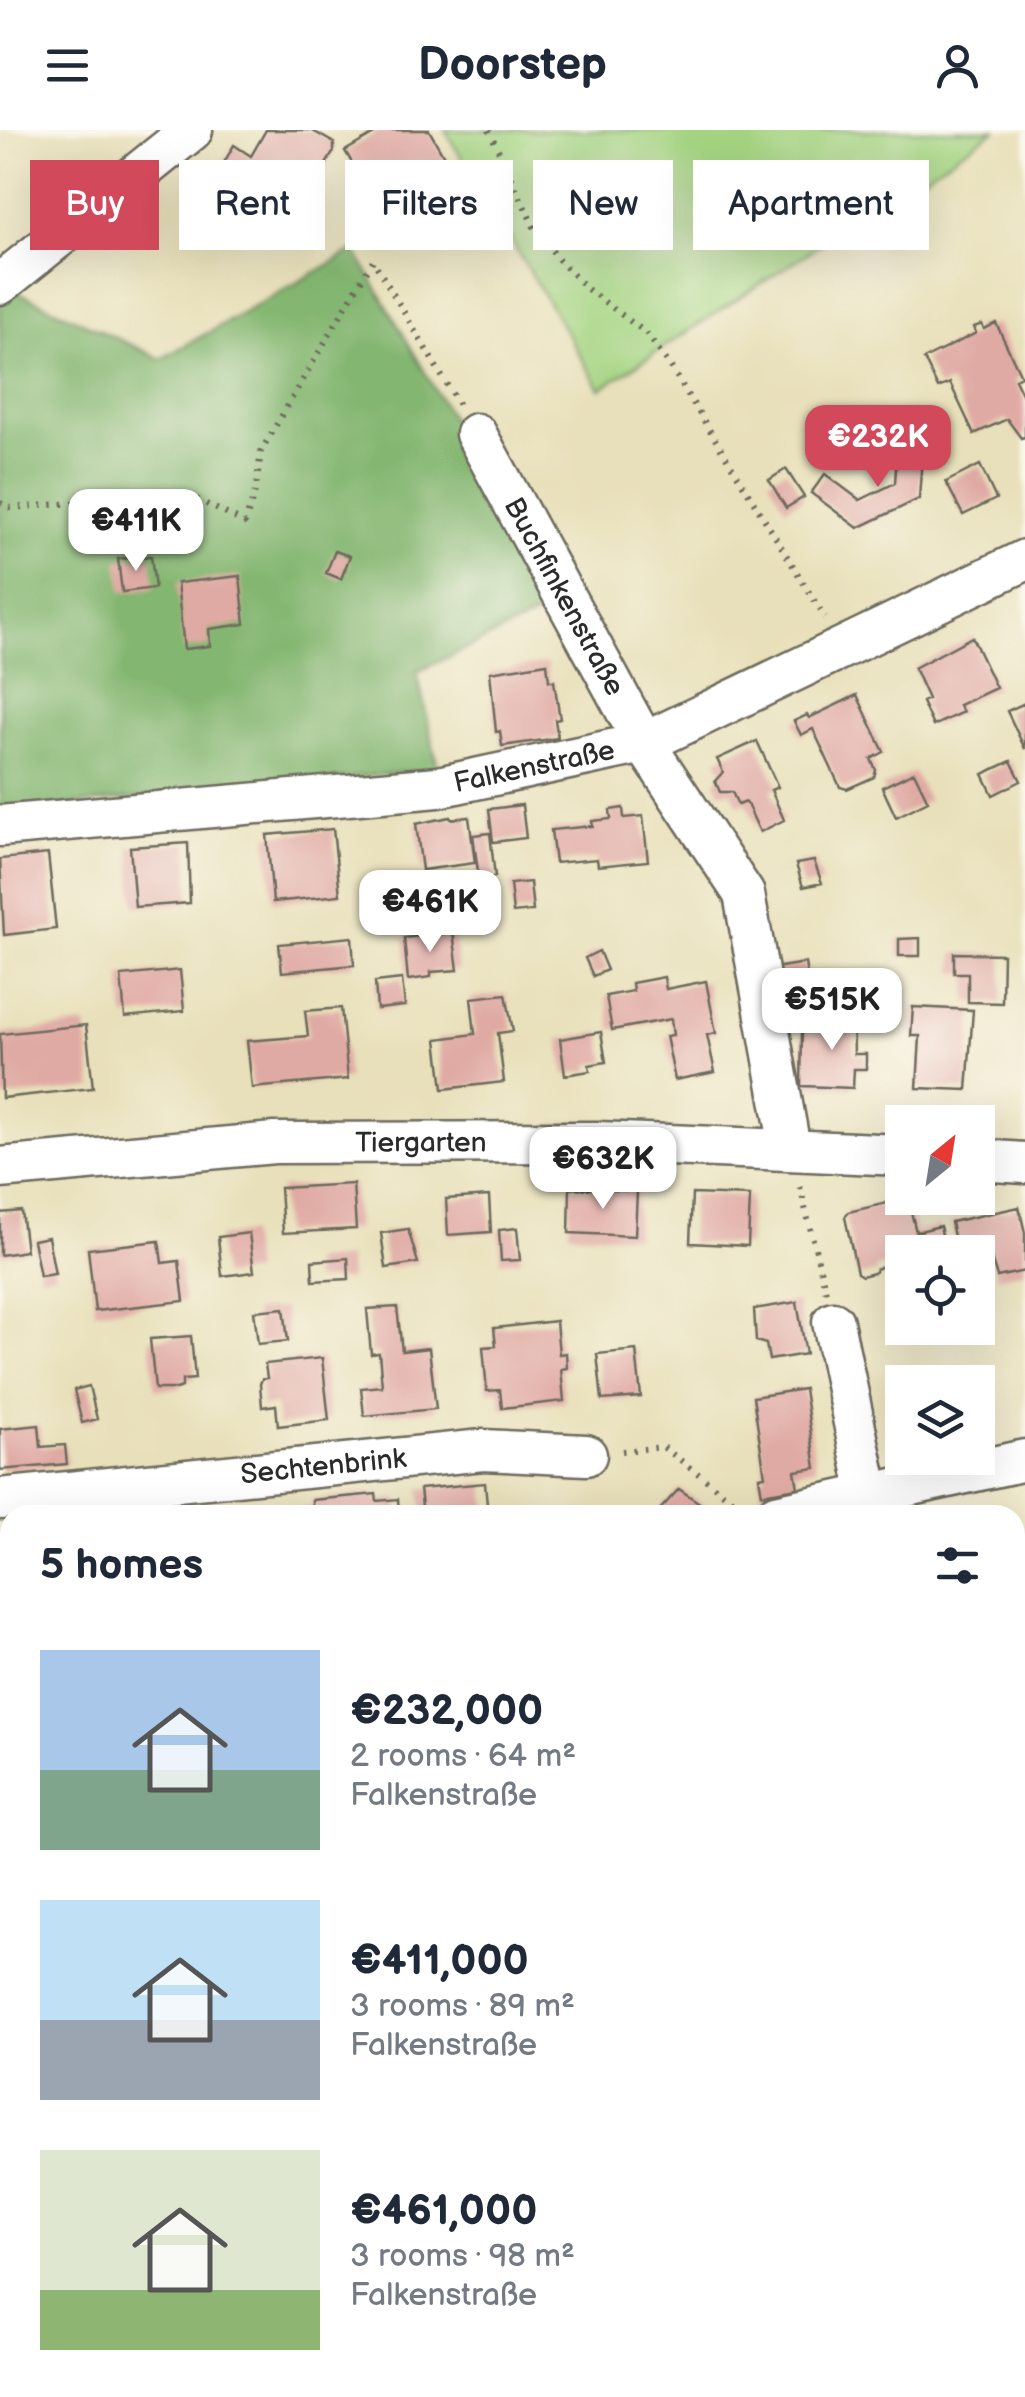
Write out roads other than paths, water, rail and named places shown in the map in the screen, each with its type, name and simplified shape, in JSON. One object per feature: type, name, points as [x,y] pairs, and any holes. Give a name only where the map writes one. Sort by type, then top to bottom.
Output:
[{"type":"street","points":[[0,284],[192,130]]},
{"type":"street","name":"Buchfinkenstraße","points":[[476,434],[644,743],[744,894],[790,1148]]},
{"type":"street","name":"Falkenstraße","points":[[0,826],[438,787],[644,743],[1025,560]]},
{"type":"street","name":"Tiergarten","points":[[0,1168],[274,1143],[598,1142],[885,1154]]},
{"type":"street","points":[[995,1161],[1025,1163]]},
{"type":"street","points":[[833,1322],[869,1495]]},
{"type":"street","name":"Sechtenbrink","points":[[0,1499],[483,1450],[586,1455]]},
{"type":"street","points":[[822,1505],[1025,1460]]}]
